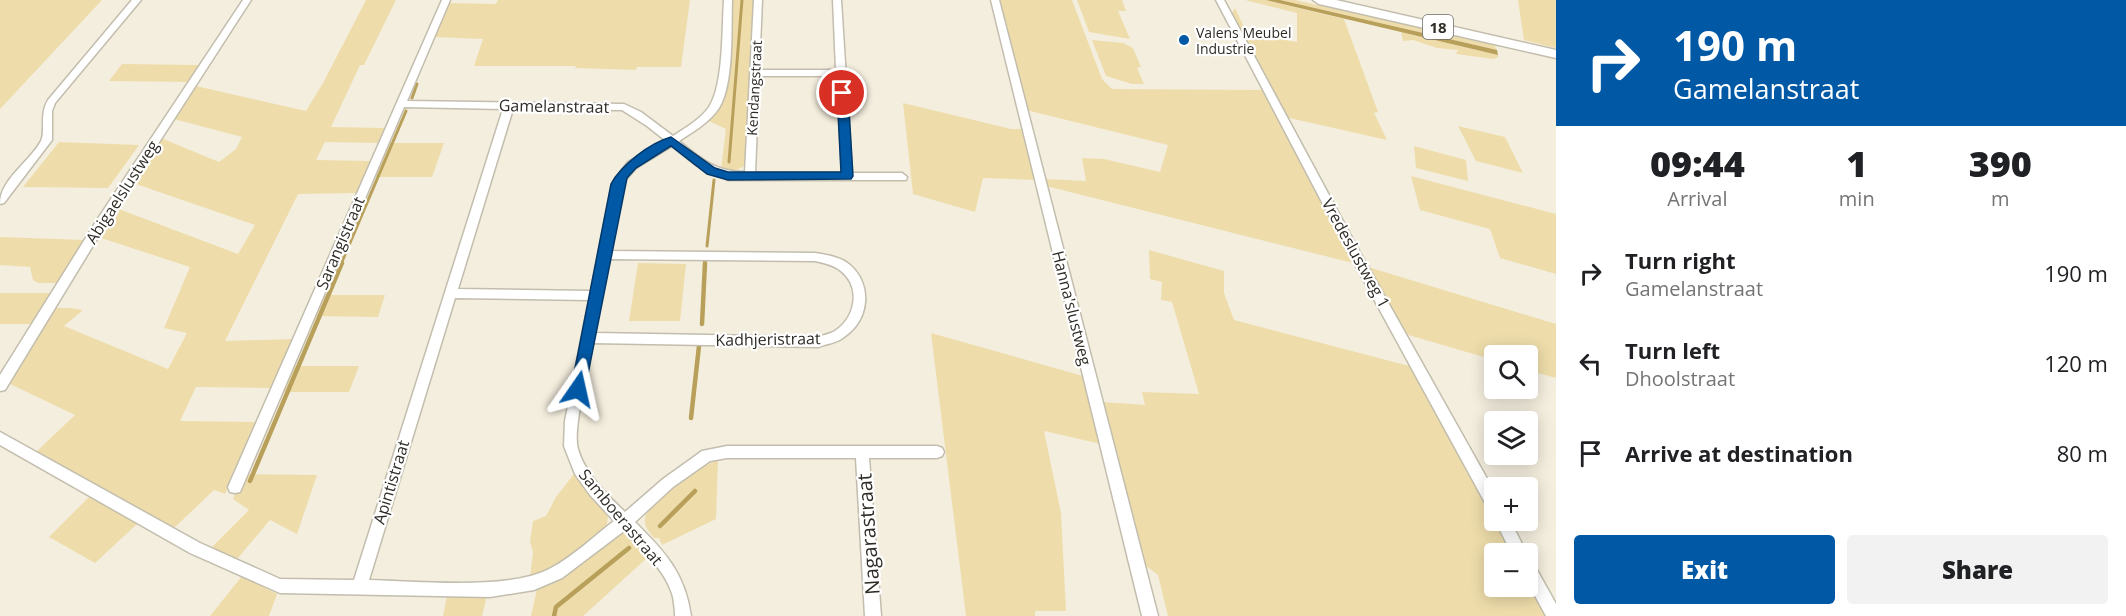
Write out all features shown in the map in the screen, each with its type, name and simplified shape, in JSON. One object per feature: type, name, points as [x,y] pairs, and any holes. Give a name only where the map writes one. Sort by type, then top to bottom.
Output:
[{"type":"main road","name":"18","points":[[1319,0],[1556,54]]},
{"type":"street","points":[[0,200],[47,140],[47,111],[51,102],[137,0]]},
{"type":"street","name":"Abigaelslustweg","points":[[0,386],[101,223],[247,0]]},
{"type":"street","name":"Sarangistraat","points":[[235,487],[446,0]]},
{"type":"street","name":"Samboerastraat","points":[[683,616],[684,609],[676,584],[655,554],[579,469],[570,447],[572,421],[617,184],[632,165],[705,118],[715,105],[721,88],[728,0]]},
{"type":"street","name":"Kendangstraat","points":[[750,175],[758,0]]},
{"type":"street","points":[[837,0],[847,176]]},
{"type":"street","name":"Hanna'slustweg","points":[[994,0],[1150,616]]},
{"type":"street","name":"Vredeslustweg 1","points":[[1220,0],[1353,250],[1484,487]]},
{"type":"street","points":[[755,73],[841,73]]},
{"type":"street","name":"Gamelanstraat","points":[[400,104],[624,107],[639,114],[711,171],[728,176],[902,177]]},
{"type":"street","name":"Apintistraat","points":[[359,587],[509,105]]},
{"type":"street","name":"Kadhjeristraat","points":[[588,338],[818,342],[840,335],[857,316],[862,300],[858,282],[846,267],[815,257],[604,255]]},
{"type":"street","points":[[450,293],[597,296]]},
{"type":"street","points":[[0,438],[195,548],[280,586],[490,590],[534,583],[557,573],[625,522],[668,483],[706,455],[727,452],[937,452]]},
{"type":"street","name":"Nagarastraat","points":[[862,452],[873,616]]},
{"type":"street","points":[[1538,586],[1554,616]]},
{"type":"shaded area","points":[[0,0],[102,0],[0,109]]},
{"type":"shaded area","points":[[366,0],[396,0],[364,65],[360,65],[331,127],[385,128],[378,143],[325,142],[316,160],[371,161],[356,193],[298,194],[225,341],[294,339],[273,388],[196,387],[180,421],[256,422],[225,494],[214,490],[173,529],[35,453],[75,415],[8,383],[54,308],[83,310],[64,326],[168,369],[187,333],[164,328],[190,267],[98,237],[116,208],[238,254],[255,225],[133,183],[161,138],[219,162],[236,149],[242,137],[174,119],[196,86],[306,111]]},
{"type":"shaded area","points":[[498,0],[690,0],[681,67],[637,67],[636,70],[575,68],[576,66],[474,66],[483,39],[433,37],[448,3],[496,4]]},
{"type":"shaded area","points":[[732,0],[756,0],[748,160],[740,169],[733,170],[721,169],[726,129],[709,121],[721,105],[724,96]]},
{"type":"shaded area","points":[[997,0],[1072,0],[1102,79],[1112,89],[1262,90],[1353,263],[1046,186],[1045,179],[1086,181],[1082,158],[1104,159],[1160,172],[1168,145],[1026,110]]},
{"type":"shaded area","points":[[1077,0],[1122,0],[1126,11],[1118,11],[1130,39],[1089,32]]},
{"type":"shaded area","points":[[1245,0],[1266,0],[1344,19],[1378,112],[1374,113],[1387,140],[1285,117],[1231,15],[1235,8],[1247,33],[1297,42],[1297,13]]},
{"type":"shaded area","points":[[1266,0],[1280,0],[1497,50],[1498,55]]},
{"type":"shaded area","points":[[1280,0],[1295,0],[1494,45],[1497,50]]},
{"type":"shaded area","points":[[1518,0],[1556,0],[1556,48],[1524,40]]},
{"type":"shaded area","points":[[1401,32],[1498,55],[1498,57],[1494,59],[1456,54],[1458,50],[1437,48],[1413,40],[1403,41]]},
{"type":"shaded area","points":[[1092,40],[1123,43],[1133,48],[1141,67],[1137,68],[1144,84],[1132,84],[1106,76]]},
{"type":"shaded area","points":[[122,64],[200,65],[188,82],[109,81]]},
{"type":"shaded area","points":[[903,103],[1011,129],[1022,129],[1034,180],[983,178],[975,212],[913,194]]},
{"type":"shaded area","points":[[1458,126],[1505,137],[1523,173],[1476,161]]},
{"type":"shaded area","points":[[59,142],[139,145],[108,188],[23,187]]},
{"type":"shaded area","points":[[386,143],[444,143],[432,177],[372,177]]},
{"type":"shaded area","points":[[1414,146],[1466,160],[1468,181],[1416,168]]},
{"type":"shaded area","points":[[1411,176],[1556,214],[1556,274],[1500,258],[1490,229],[1420,210]]},
{"type":"shaded area","points":[[0,237],[85,240],[57,283],[38,283],[33,280],[30,267],[0,265]]},
{"type":"shaded area","points":[[1149,250],[1224,271],[1224,293],[1234,320],[1413,367],[1484,498],[1484,531],[1502,531],[1508,543],[1484,543],[1484,597],[1538,597],[1548,616],[1168,616],[1158,575],[1145,565],[1103,402],[1145,405],[1142,392],[1199,394],[1172,302],[1161,300],[1162,282],[1150,279]]},
{"type":"shaded area","points":[[638,263],[686,264],[680,321],[629,321]]},
{"type":"shaded area","points":[[1368,267],[1556,324],[1556,378],[1538,373],[1538,345],[1484,345],[1484,357],[1405,334]]},
{"type":"shaded area","points":[[0,293],[53,293],[33,324],[0,324]]},
{"type":"shaded area","points":[[320,295],[385,295],[378,317],[311,316]]},
{"type":"shaded area","points":[[931,333],[1083,376],[1101,444],[1044,431],[1061,513],[1066,611],[1035,611],[1035,616],[966,616]]},
{"type":"shaded area","points":[[290,366],[359,366],[349,392],[279,392]]},
{"type":"shaded area","points":[[718,460],[716,519],[662,545],[659,538],[654,538],[646,526],[647,512],[691,472]]},
{"type":"shaded area","points":[[244,474],[317,475],[297,534],[270,520],[237,559],[211,548],[249,510],[233,499]]},
{"type":"shaded area","points":[[574,474],[602,502],[608,516],[606,527],[595,540],[577,553],[546,572],[530,578],[533,552],[530,542],[533,521],[546,516],[556,497]]},
{"type":"shaded area","points":[[91,495],[137,524],[95,563],[49,537]]},
{"type":"shaded area","points":[[624,532],[634,536],[648,557],[583,616],[531,616],[537,589],[553,584]]},
{"type":"shaded area","points":[[242,576],[277,594],[269,616],[210,616]]},
{"type":"shaded area","points":[[487,595],[482,616],[443,616],[447,596]]},
{"type":"waterway","points":[[729,162],[742,0]]},
{"type":"waterway","points":[[412,98],[417,84]]},
{"type":"waterway","points":[[341,264],[406,111]]},
{"type":"waterway","points":[[707,246],[714,180]]},
{"type":"waterway","points":[[250,481],[342,263]]},
{"type":"waterway","points":[[702,324],[705,263]]},
{"type":"waterway","points":[[691,418],[699,346]]},
{"type":"waterway","points":[[660,526],[695,491]]},
{"type":"waterway","points":[[554,616],[556,607],[629,548]]},
{"type":"place","name":"Valens Meubel Industrie","points":[[1184,40]]},
{"type":"route","points":[[578,389],[617,184],[622,176],[632,165],[671,140],[711,171],[728,176],[847,176],[842,93]]}]
